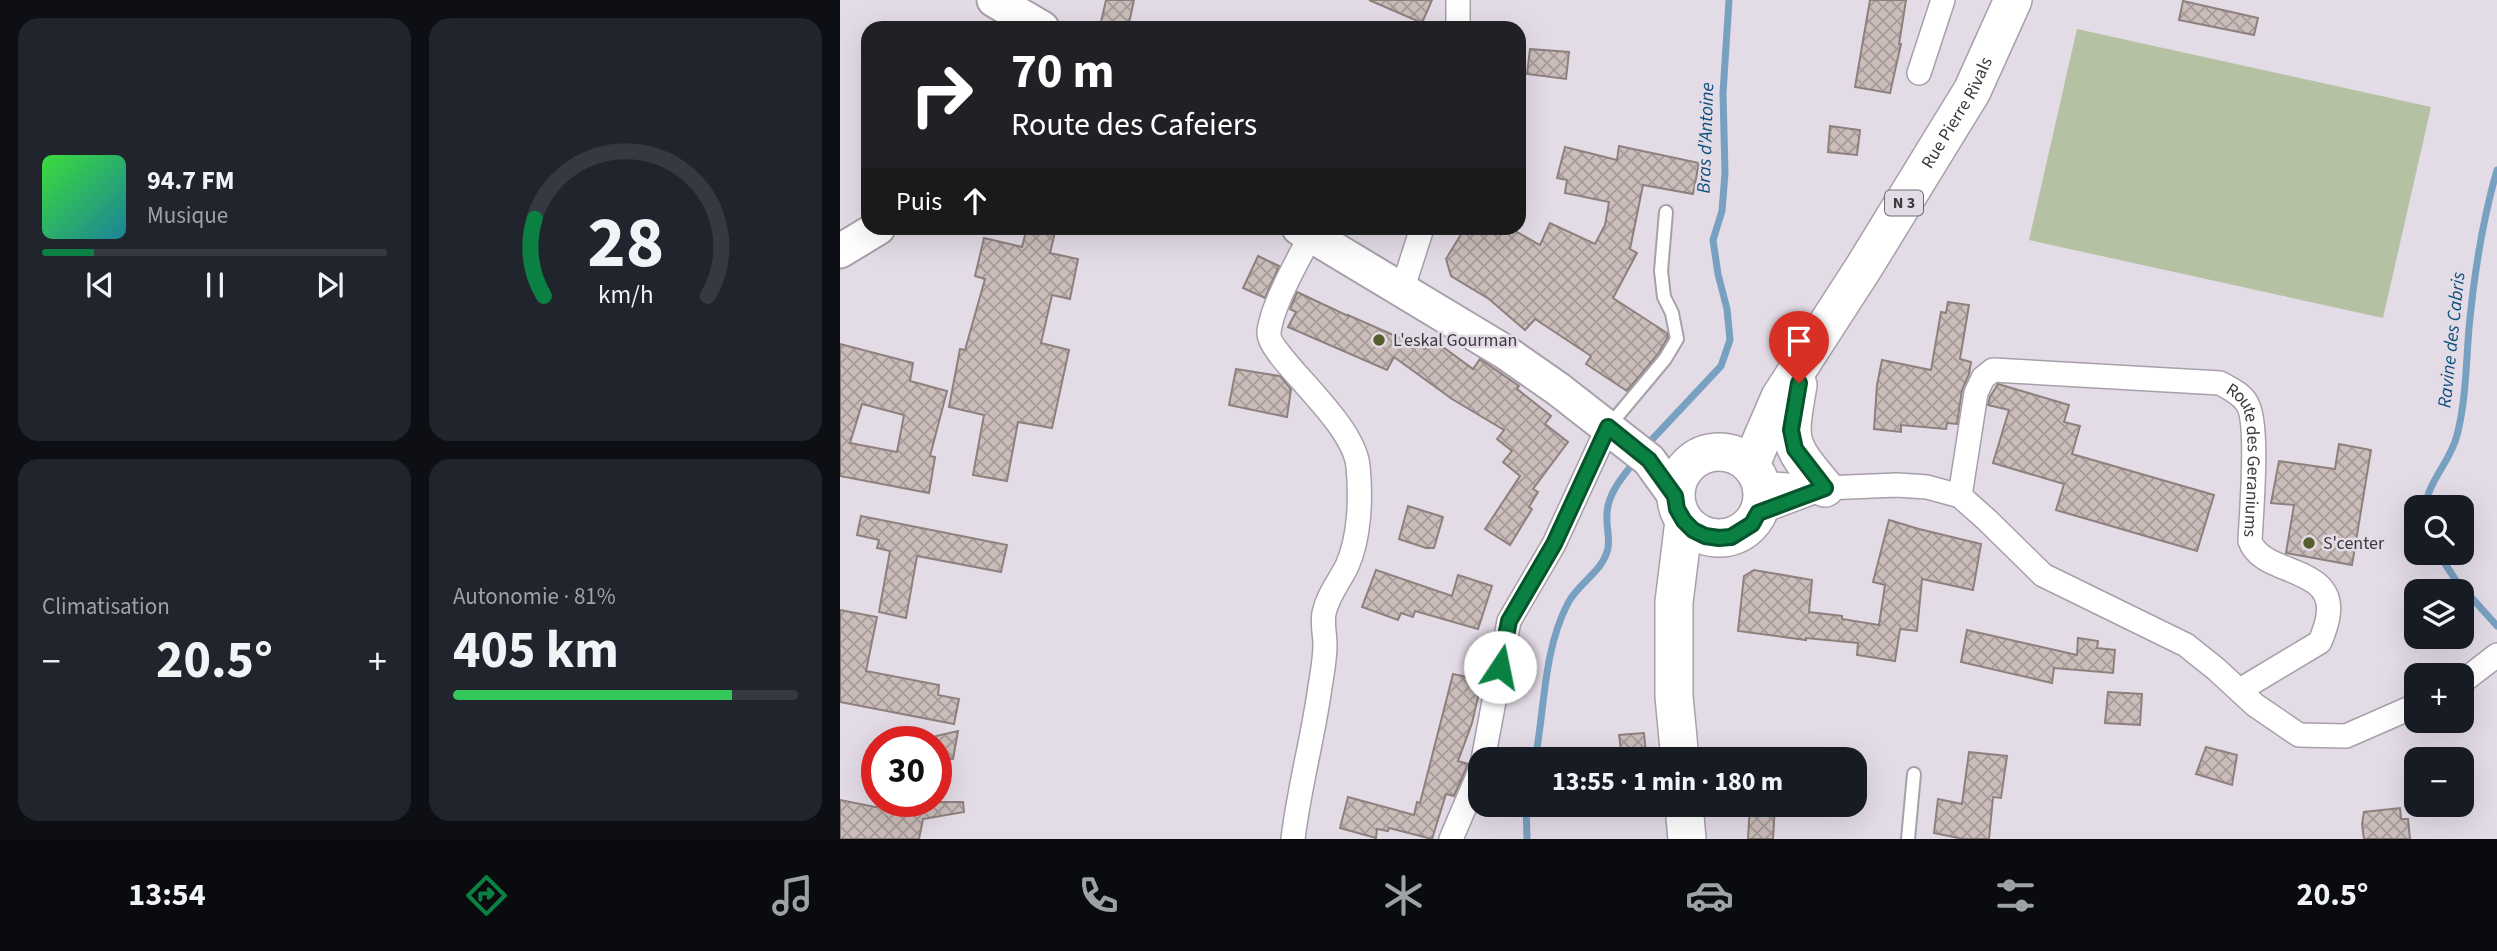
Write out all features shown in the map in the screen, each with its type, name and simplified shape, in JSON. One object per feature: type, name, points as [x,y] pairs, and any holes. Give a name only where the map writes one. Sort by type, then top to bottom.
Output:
[{"type":"main road","name":"Rue Pierre Rivals","points":[[1748,478],[1780,397],[1972,91],[2013,0]]},
{"type":"main road","name":"N 3","points":[[1803,360],[1791,430],[1795,449],[1825,488]]},
{"type":"main road","name":"N 3","points":[[1674,602],[1695,563],[1719,538],[1731,537],[1752,524],[1748,478],[1709,452],[1695,458],[1681,495],[1674,602],[1674,696],[1679,747]]},
{"type":"main road","points":[[1681,495],[1693,530],[1705,536],[1719,538]]},
{"type":"main road","points":[[1685,817],[1687,839]]},
{"type":"street","points":[[994,0],[1030,21]]},
{"type":"street","points":[[1458,0],[1458,21]]},
{"type":"street","points":[[1919,73],[1943,0]]},
{"type":"street","points":[[840,251],[866,235]]},
{"type":"street","points":[[1293,839],[1321,684],[1325,646],[1324,614],[1332,591],[1347,565],[1360,499],[1358,463],[1350,440],[1308,385],[1273,348],[1269,339],[1269,331],[1304,235]]},
{"type":"street","points":[[1312,235],[1506,352],[1616,432],[1649,460],[1681,495]]},
{"type":"street","points":[[1400,288],[1406,278],[1420,235]]},
{"type":"street","name":"Route des Geraniums","points":[[1960,496],[1976,393],[1983,378],[1993,370],[2220,383],[2236,392],[2248,403],[2253,426],[2250,541],[2253,551],[2262,558],[2308,577],[2325,593],[2329,614],[2320,642],[2240,691]]},
{"type":"street","points":[[1485,747],[1509,621],[1616,432]]},
{"type":"street","points":[[1748,478],[1825,488],[1897,485],[1927,487],[1960,496],[2043,575],[2186,645],[2255,705],[2299,735],[2346,736],[2404,711]]},
{"type":"street","points":[[2474,673],[2497,655]]},
{"type":"street","points":[[1451,839],[1468,799]]},
{"type":"lane","points":[[1616,432],[1678,339],[1672,313],[1664,297],[1661,271],[1666,212]]},
{"type":"lane","points":[[1908,839],[1914,774]]},
{"type":"green space","points":[[2077,29],[2431,107],[2383,318],[2029,240]]},
{"type":"building","points":[[1106,0],[1134,0],[1130,21],[1101,21]]},
{"type":"building","points":[[1369,0],[1432,0],[1423,21]]},
{"type":"building","points":[[1870,0],[1906,0],[1901,44],[1890,93],[1855,87]]},
{"type":"building","points":[[2183,1],[2258,18],[2254,35],[2179,20]]},
{"type":"building","points":[[1530,49],[1569,52],[1566,79],[1527,74]]},
{"type":"building","points":[[1830,126],[1860,130],[1857,155],[1828,152]]},
{"type":"building","points":[[1619,146],[1699,163],[1693,194],[1643,185],[1630,249],[1637,253],[1613,298],[1667,333],[1668,337],[1658,354],[1627,391],[1586,364],[1591,356],[1535,319],[1525,330],[1489,299],[1451,276],[1446,259],[1461,235],[1522,235],[1540,245],[1550,223],[1595,244],[1605,225],[1609,202],[1565,193],[1567,180],[1557,178],[1565,147],[1617,160]]},
{"type":"building","points":[[1025,235],[1054,235],[1050,253],[1078,259],[1070,299],[1052,295],[1041,343],[1069,350],[1052,428],[1018,422],[1007,481],[973,475],[984,415],[949,407],[960,349],[965,350],[985,279],[975,276],[984,238],[1022,247]]},
{"type":"building","points":[[1258,256],[1279,266],[1265,298],[1243,288]]},
{"type":"building","points":[[1297,292],[1425,349],[1432,339],[1473,369],[1480,359],[1519,386],[1517,389],[1551,416],[1545,424],[1568,442],[1533,489],[1538,492],[1529,507],[1532,509],[1510,545],[1485,529],[1520,476],[1503,462],[1512,451],[1497,439],[1504,430],[1452,399],[1394,357],[1387,370],[1288,327],[1296,312],[1290,309]]},
{"type":"building","points":[[1948,302],[1969,305],[1960,359],[1971,362],[1962,390],[1957,424],[1947,423],[1946,429],[1901,425],[1901,432],[1874,429],[1882,360],[1931,370],[1941,312],[1946,313]]},
{"type":"building","points":[[840,344],[913,363],[910,381],[947,391],[930,456],[935,457],[929,493],[840,476]],"holes":[[[862,404],[904,415],[897,452],[850,443]]]},
{"type":"building","points":[[1236,369],[1280,376],[1291,389],[1287,417],[1229,405]]},
{"type":"building","points":[[1998,384],[2069,405],[2064,422],[2080,426],[2072,454],[2214,495],[2197,551],[2056,510],[2064,484],[1993,463],[2009,410],[1988,405]]},
{"type":"building","points":[[2339,444],[2371,450],[2352,565],[2286,553],[2294,505],[2271,503],[2279,461],[2335,469]]},
{"type":"building","points":[[1408,506],[1443,517],[1434,548],[1399,539]]},
{"type":"building","points":[[861,516],[1007,545],[1001,572],[917,556],[906,618],[879,612],[890,551],[877,548],[879,540],[857,535]]},
{"type":"building","points":[[1889,520],[1981,544],[1973,590],[1922,579],[1917,631],[1900,629],[1895,661],[1857,655],[1858,643],[1806,640],[1738,631],[1744,576],[1754,570],[1812,580],[1809,612],[1879,625],[1885,585],[1873,582]]},
{"type":"building","points":[[1376,570],[1452,596],[1458,575],[1492,586],[1478,629],[1415,611],[1413,617],[1401,613],[1398,620],[1362,607]]},
{"type":"building","points":[[840,610],[877,617],[866,671],[939,685],[938,695],[959,699],[954,724],[840,702]]},
{"type":"building","points":[[1967,630],[2077,655],[2078,638],[2098,641],[2097,648],[2115,650],[2113,673],[2054,668],[2052,683],[1961,662]]},
{"type":"building","points":[[1453,674],[1482,680],[1472,723],[1458,761],[1468,764],[1454,796],[1446,794],[1432,839],[1389,828],[1388,831],[1377,829],[1376,838],[1340,828],[1348,797],[1414,815],[1417,802],[1420,803]]},
{"type":"building","points":[[2108,692],[2142,694],[2140,725],[2105,723]]},
{"type":"building","points":[[958,731],[953,759],[952,759],[952,732]]},
{"type":"building","points":[[1644,733],[1645,747],[1621,747],[1619,735]]},
{"type":"building","points":[[2206,747],[2237,755],[2232,785],[2196,774]]},
{"type":"building","points":[[1969,752],[2007,756],[2001,798],[1993,797],[1989,839],[1963,839],[1934,833],[1938,799],[1962,804]]},
{"type":"building","points":[[840,800],[861,804],[861,817],[935,817],[923,819],[919,839],[840,839]]},
{"type":"building","points":[[952,802],[963,802],[964,812],[952,814]]},
{"type":"building","points":[[2400,808],[2401,819],[2408,819],[2410,839],[2364,839],[2364,812]]},
{"type":"building","points":[[1749,817],[1774,817],[1773,839],[1748,839]]},
{"type":"waterway","name":"Bras d'Antoine","points":[[1645,447],[1721,366],[1730,340],[1727,309],[1713,240],[1722,211],[1725,173],[1723,93],[1729,0]]},
{"type":"waterway","name":"Ravine des Cabris","points":[[2428,495],[2450,454],[2460,422],[2476,268],[2497,170]]},
{"type":"waterway","name":"Bras d'Antoine","points":[[1537,747],[1549,660],[1560,621],[1568,603],[1605,556],[1608,548],[1607,519],[1610,500],[1636,460]]},
{"type":"waterway","name":"Ravine des Cabris","points":[[2446,565],[2497,626]]},
{"type":"waterway","name":"Bras d'Antoine","points":[[1526,817],[1527,839]]},
{"type":"place","name":"L'eskal Gourman","points":[[1379,340]]},
{"type":"place","name":"S'center","points":[[2309,543]]},
{"type":"route","points":[[1500,667],[1509,621],[1554,544],[1608,427],[1649,460],[1675,496],[1677,509],[1693,530],[1705,536],[1731,537],[1752,524],[1758,513],[1825,488],[1795,449],[1791,430],[1799,383]]}]
